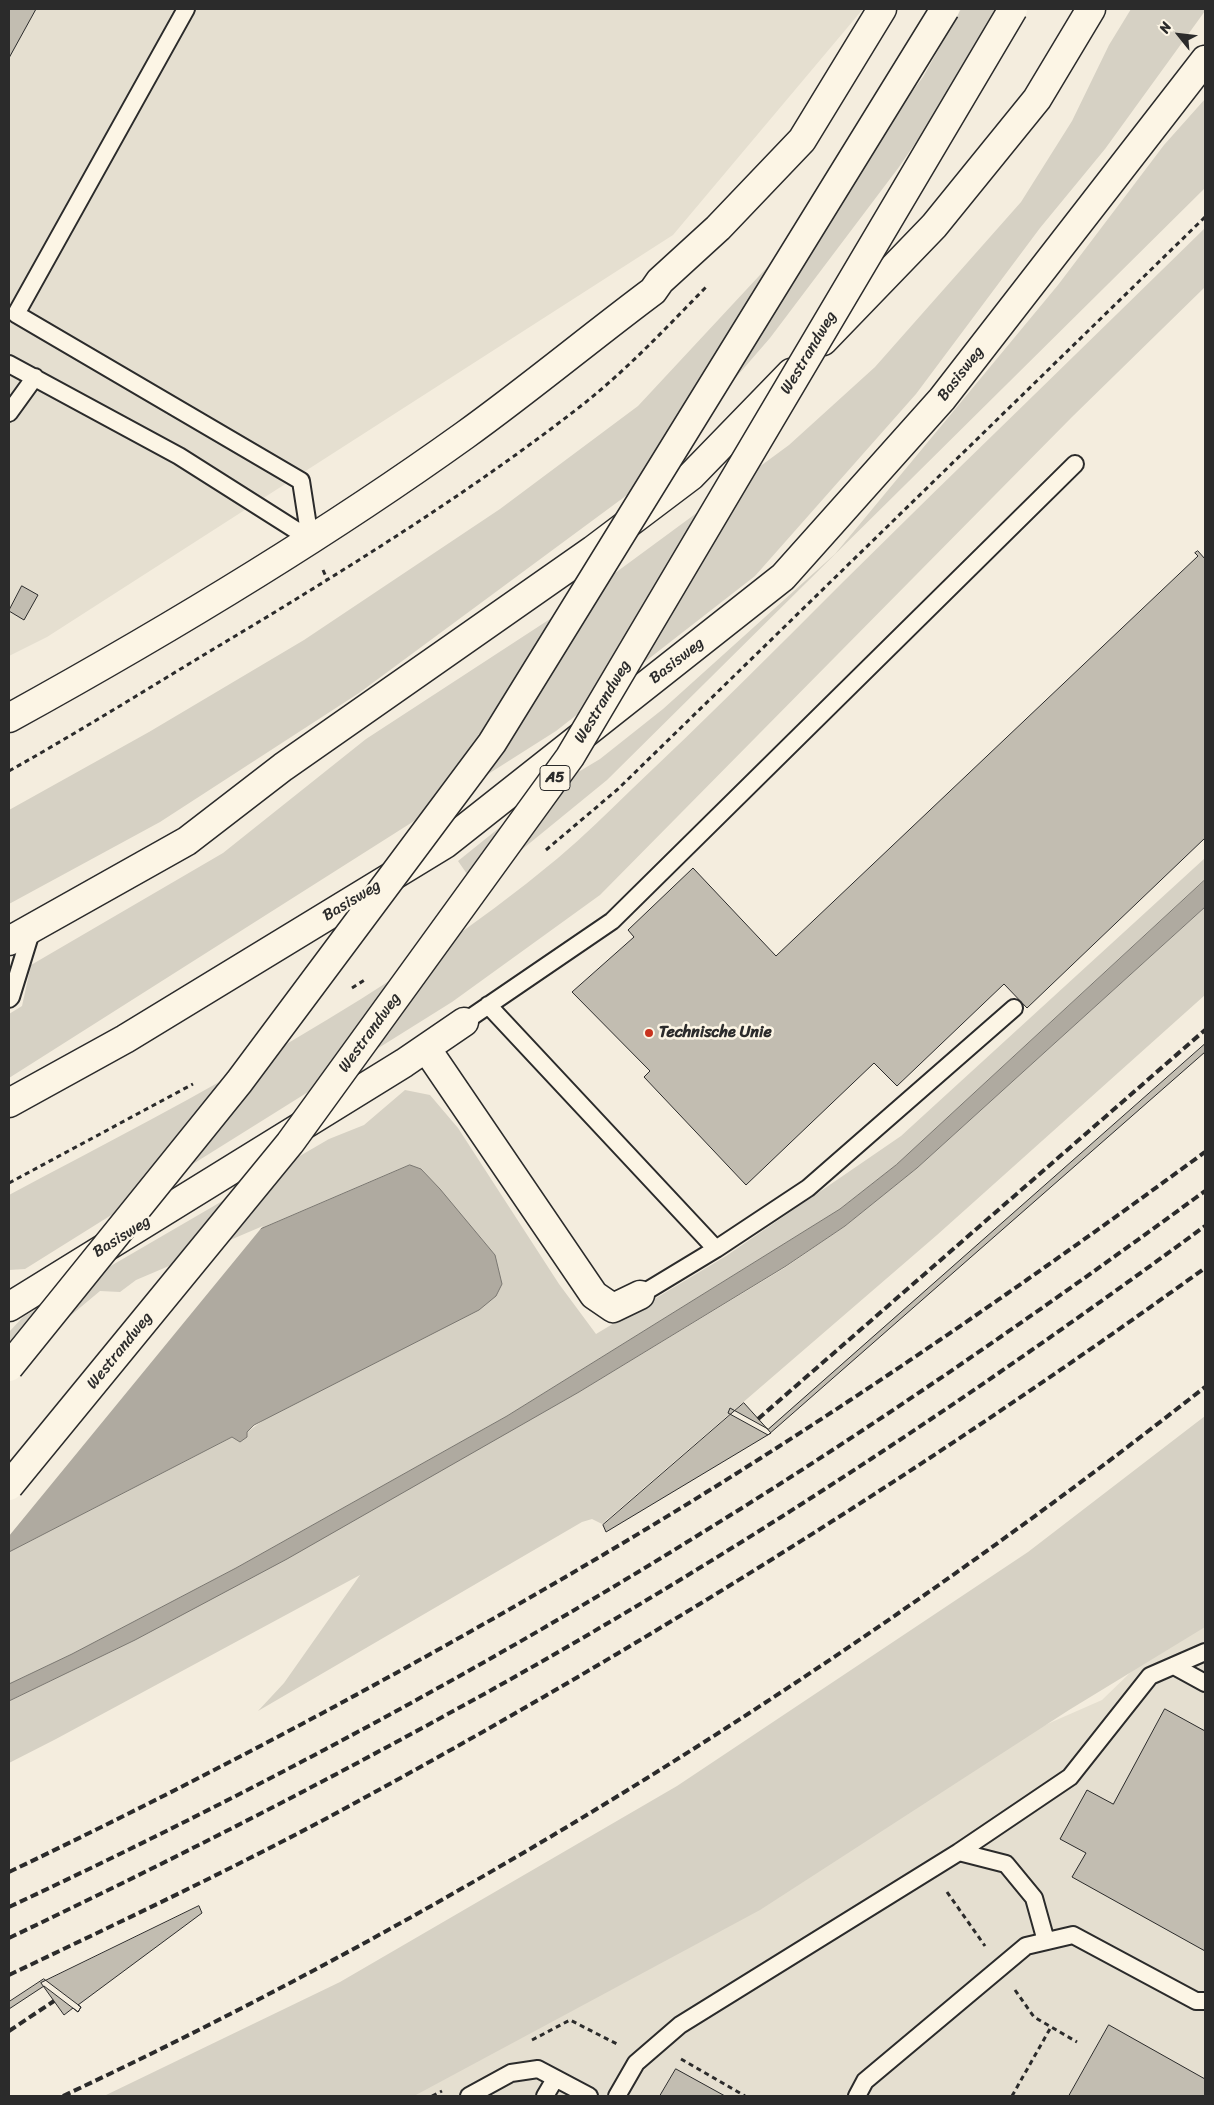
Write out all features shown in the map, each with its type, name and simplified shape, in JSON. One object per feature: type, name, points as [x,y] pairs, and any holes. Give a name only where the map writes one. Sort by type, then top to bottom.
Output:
[{"type":"main road","points":[[9,718],[90,673],[310,539],[465,435],[653,291],[660,281],[718,228],[802,140],[882,9]]},
{"type":"main road","points":[[9,1367],[239,1082],[492,743],[945,9]]},
{"type":"main road","name":"Westrandweg","points":[[9,1486],[290,1143],[570,757],[1013,9]]},
{"type":"main road","points":[[20,935],[187,841],[283,768],[577,561],[691,476],[934,226],[1037,99],[1091,9]]},
{"type":"main road","name":"Basisweg","points":[[12,1103],[133,1034],[445,844],[783,577],[942,399],[1205,60]]},
{"type":"main road","name":"Basisweg","points":[[9,1307],[426,1048],[464,1022]]},
{"type":"main road","points":[[426,1048],[594,1295],[613,1308],[640,1295]]},
{"type":"lane","points":[[186,9],[16,314],[302,481],[310,539]]},
{"type":"lane","points":[[9,364],[179,456],[310,539]]},
{"type":"lane","points":[[9,412],[35,377]]},
{"type":"lane","points":[[464,1022],[612,921],[1075,464]]},
{"type":"lane","points":[[9,999],[12,997],[20,935]]},
{"type":"lane","points":[[488,1005],[716,1249]]},
{"type":"lane","points":[[640,1295],[716,1249],[808,1188],[1014,1008]]},
{"type":"lane","points":[[617,2096],[636,2063],[680,2025],[959,1852],[1070,1777],[1150,1676],[1205,1652]]},
{"type":"lane","points":[[1174,1666],[1205,1683]]},
{"type":"lane","points":[[959,1852],[1006,1864],[1034,1898],[1046,1941]]},
{"type":"lane","points":[[857,2096],[865,2081],[1026,1946],[1072,1936],[1196,2001],[1205,2001]]},
{"type":"lane","points":[[469,2096],[511,2073],[538,2070],[589,2096]]},
{"type":"lane","points":[[545,2096],[555,2078]]},
{"type":"path","points":[[1012,2096],[1051,2028]]},
{"type":"path","points":[[672,2061],[680,2059],[745,2096]]},
{"type":"shaded area","points":[[9,9],[863,9],[673,235],[47,637],[9,656]]},
{"type":"shaded area","points":[[961,9],[1007,9],[899,167],[770,338],[646,481],[359,693],[160,822],[9,904],[9,810],[149,732],[304,640],[500,509],[638,406],[840,189],[923,77]]},
{"type":"shaded area","points":[[1131,9],[1205,9],[1205,11],[1105,149],[1040,228],[916,394],[755,576],[556,731],[9,1078],[9,1014],[22,1006],[31,965],[223,853],[366,739],[573,604],[789,445],[875,367],[1021,202],[1072,121],[1109,45]]},
{"type":"shaded area","points":[[1205,99],[1205,188],[607,780],[476,887],[458,861],[540,795],[600,759],[663,709],[835,554],[1058,285],[1164,145]]},
{"type":"shaded area","points":[[1205,228],[1205,287],[1072,417],[600,895],[452,1002],[25,1269],[9,1270],[9,1195],[152,1119],[361,999],[429,955],[495,908],[558,858],[712,712],[888,537]]},
{"type":"shaded area","points":[[1205,858],[1205,880],[896,1165],[840,1209],[507,1416],[236,1568],[72,1654],[9,1684],[9,1552],[232,1437],[236,1438],[247,1432],[495,1255],[421,1169],[397,1171],[137,1282],[9,1370],[9,1332],[23,1317],[329,1139],[364,1125],[405,1090],[430,1095],[458,1128],[559,1284],[596,1334],[726,1256],[901,1136]]},
{"type":"shaded area","points":[[1205,880],[1205,907],[917,1168],[845,1226],[786,1266],[579,1392],[287,1559],[135,1640],[9,1701],[9,1684],[72,1654],[236,1568],[507,1416],[840,1209],[896,1165]]},
{"type":"shaded area","points":[[1205,907],[1205,995],[937,1235],[602,1524],[592,1519],[582,1522],[258,1711],[284,1683],[360,1575],[9,1763],[9,1701],[135,1640],[579,1392],[786,1267],[845,1226],[917,1168]]},
{"type":"shaded area","points":[[410,1165],[421,1169],[440,1189],[495,1255],[502,1284],[496,1296],[479,1310],[254,1425],[247,1432],[247,1437],[240,1442],[232,1437],[9,1552],[9,1370],[137,1282]]},
{"type":"shaded area","points":[[1205,1416],[1205,1627],[1069,1710],[760,1910],[414,2096],[104,2096],[340,1982],[677,1786],[1028,1552]]},
{"type":"shaded area","points":[[1205,1600],[1205,2096],[199,2096],[1102,1700]]},
{"type":"pier","points":[[263,1226],[9,1536],[9,1367],[100,1291],[120,1292],[136,1280]]},
{"type":"building","points":[[9,9],[36,9],[9,58]]},
{"type":"building","points":[[1198,551],[1205,559],[1205,838],[1027,1008],[1004,984],[897,1086],[874,1063],[746,1185],[644,1077],[650,1071],[572,992],[634,937],[628,930],[693,868],[776,956],[1198,556],[1195,553]]},
{"type":"building","points":[[22,586],[38,595],[24,620],[9,611]]},
{"type":"building","points":[[1205,1044],[1205,1052],[768,1435],[728,1413],[730,1408],[768,1429]]},
{"type":"building","points":[[744,1403],[771,1433],[606,1532],[603,1525]]},
{"type":"building","points":[[1165,1709],[1205,1731],[1205,1951],[1072,1877],[1086,1853],[1060,1839],[1087,1790],[1113,1804]]},
{"type":"building","points":[[199,1906],[202,1913],[78,2005],[81,2007],[78,2012],[73,2008],[64,2015],[41,1983]]},
{"type":"building","points":[[44,1979],[81,2007],[78,2012],[44,1986],[9,2009],[9,2002]]},
{"type":"building","points":[[1109,2025],[1205,2079],[1205,2096],[1069,2096]]},
{"type":"building","points":[[676,2069],[725,2096],[660,2096]]},
{"type":"railway","points":[[758,1419],[1205,1030]]},
{"type":"railway","points":[[9,1872],[88,1834],[322,1713],[476,1628],[628,1540],[776,1448],[921,1353],[1064,1254],[1205,1152]]},
{"type":"railway","points":[[9,1907],[186,1821],[360,1731],[532,1635],[616,1585],[765,1493],[893,1410],[1019,1324],[1205,1191]]},
{"type":"railway","points":[[9,1938],[174,1858],[338,1773],[446,1715],[642,1603],[834,1483],[928,1421],[1114,1292],[1205,1226]]},
{"type":"railway","points":[[9,1975],[170,1898],[289,1838],[442,1755],[555,1690],[776,1557],[885,1487],[993,1416],[1205,1268]]},
{"type":"railway","points":[[63,2096],[213,2023],[362,1944],[509,1861],[654,1774],[796,1682],[936,1587],[1072,1489],[1205,1387]]},
{"type":"railway","points":[[9,2031],[54,2001]]},
{"type":"place","name":"Technische Unie","points":[[649,1033]]}]
